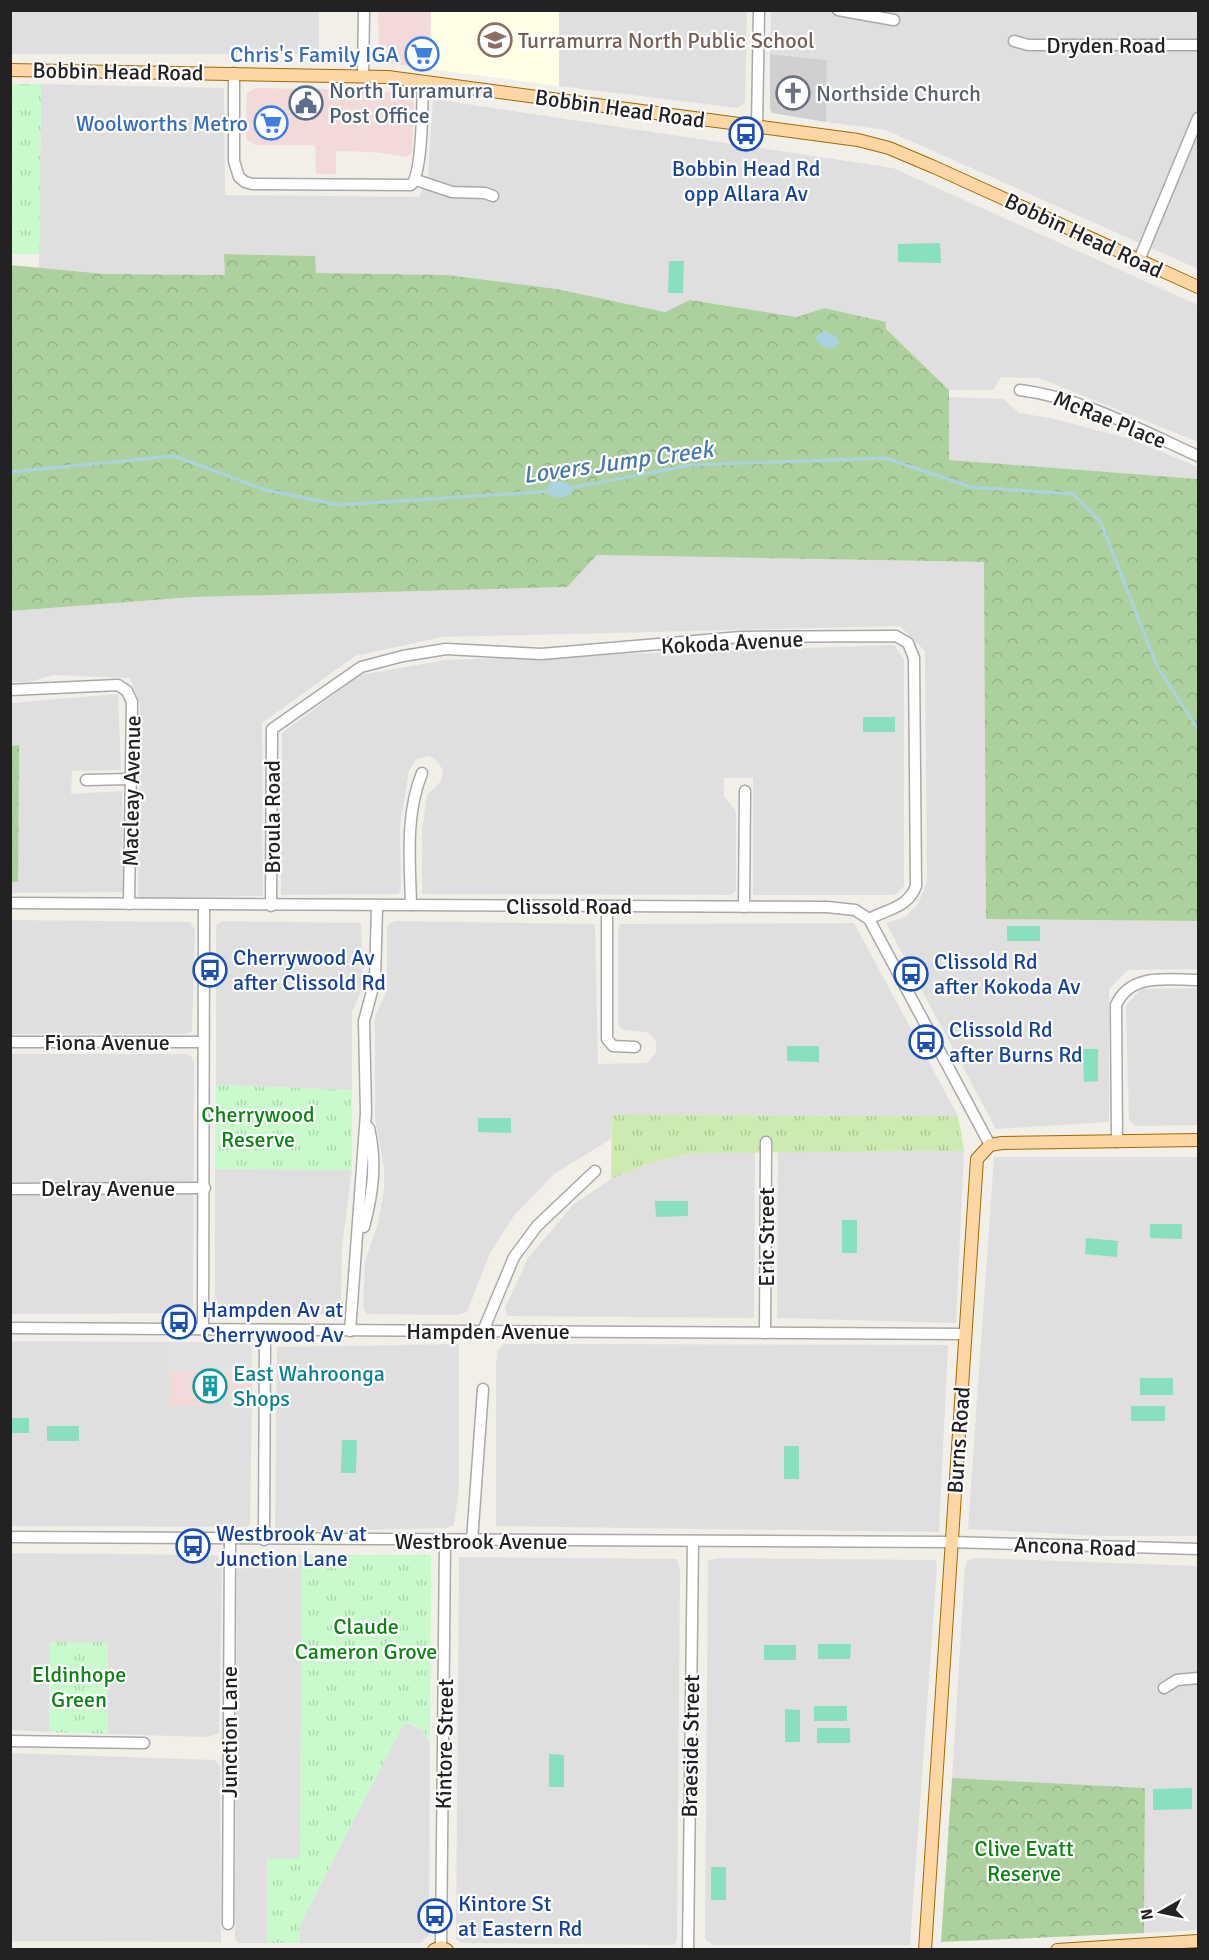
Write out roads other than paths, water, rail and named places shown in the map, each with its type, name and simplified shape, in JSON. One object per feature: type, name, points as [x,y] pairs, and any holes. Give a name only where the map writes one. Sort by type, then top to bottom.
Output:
[{"type":"main road","name":"Bobbin Head Road","points":[[10,70],[363,76],[858,140],[889,148],[1198,287]]},
{"type":"main road","points":[[990,1145],[1198,1140]]},
{"type":"main road","name":"Burns Road","points":[[925,1950],[977,1159],[990,1145]]},
{"type":"main road","points":[[1057,1950],[1149,1946],[1198,1941]]},
{"type":"street","points":[[363,76],[364,10]]},
{"type":"street","points":[[757,126],[759,10]]},
{"type":"street","points":[[838,10],[894,20]]},
{"type":"street","name":"Dryden Road","points":[[1014,41],[1028,45],[1198,45]]},
{"type":"street","points":[[234,73],[234,161],[239,177],[245,182],[395,186],[411,184],[416,180],[423,83]]},
{"type":"street","points":[[1139,260],[1198,118]]},
{"type":"street","points":[[416,180],[452,192],[485,193],[493,196]]},
{"type":"street","name":"McRae Place","points":[[1020,390],[1052,394],[1087,406],[1198,456]]},
{"type":"street","name":"Kokoda Avenue","points":[[272,729],[361,666],[435,651],[541,654],[741,637],[896,636],[908,644],[914,658],[915,886],[909,899],[897,908],[869,919]]},
{"type":"street","name":"Macleay Avenue","points":[[10,690],[118,685],[127,691],[132,702],[129,904]]},
{"type":"street","name":"Broula Road","points":[[271,906],[272,729]]},
{"type":"street","points":[[411,905],[409,829],[416,789],[422,773]]},
{"type":"street","points":[[86,780],[130,779]]},
{"type":"street","points":[[744,907],[745,792]]},
{"type":"street","name":"Clissold Road","points":[[10,903],[204,906],[844,908],[855,909],[869,919]]},
{"type":"street","points":[[203,1330],[204,906]]},
{"type":"street","points":[[350,1331],[356,1257],[374,1191],[373,1144],[366,1113],[364,1021],[375,980],[377,906]]},
{"type":"street","points":[[607,906],[607,1039],[613,1046],[635,1047]]},
{"type":"street","points":[[869,919],[990,1145]]},
{"type":"street","points":[[1117,1142],[1116,1005],[1120,996],[1140,981],[1198,980]]},
{"type":"street","name":"Fiona Avenue","points":[[10,1042],[203,1042]]},
{"type":"street","name":"Eric Street","points":[[765,1333],[766,1142]]},
{"type":"street","points":[[483,1331],[514,1257],[543,1220],[595,1171]]},
{"type":"street","name":"Delray Avenue","points":[[10,1189],[205,1188]]},
{"type":"street","name":"Hampden Avenue","points":[[10,1328],[965,1334]]},
{"type":"street","points":[[264,1540],[265,1330]]},
{"type":"street","points":[[471,1541],[483,1389]]},
{"type":"street","name":"Westbrook Avenue","points":[[10,1538],[951,1542]]},
{"type":"street","name":"Junction Lane","points":[[228,1924],[230,1539]]},
{"type":"street","name":"Kintore Street","points":[[440,1949],[445,1541]]},
{"type":"street","name":"Braeside Street","points":[[688,1950],[693,1542]]},
{"type":"street","name":"Ancona Road","points":[[951,1542],[1198,1549]]},
{"type":"street","points":[[1164,1688],[1177,1680],[1198,1677]]},
{"type":"street","points":[[10,1741],[144,1743]]},
{"type":"water","points":[[824,331],[834,335],[840,343],[834,348],[823,347],[814,338]]},
{"type":"water","points":[[560,481],[570,485],[572,493],[559,498],[549,495],[547,488],[551,482]]},
{"type":"waterway","name":"Lovers Jump Creek","points":[[10,472],[174,456],[266,490],[339,505],[552,491]]},
{"type":"waterway","name":"Lovers Jump Creek","points":[[570,488],[691,465],[885,458],[971,487],[1073,494],[1101,523],[1157,666],[1198,729]]},
{"type":"place","name":"Turramurra North Public School","points":[[495,40]]},
{"type":"place","name":"Chris's Family IGA","points":[[422,54]]},
{"type":"place","name":"Northside Church","points":[[793,93]]},
{"type":"place","name":"North Turramurra Post Office","points":[[306,103]]},
{"type":"place","name":"Woolworths Metro","points":[[271,123]]},
{"type":"place","name":"Bobbin Head Rd opp Allara Av","points":[[746,134]]},
{"type":"place","name":"Cherrywood Av after Clissold Rd","points":[[210,970]]},
{"type":"place","name":"Clissold Rd after Kokoda Av","points":[[911,974]]},
{"type":"place","name":"Clissold Rd after Burns Rd","points":[[926,1042]]},
{"type":"place","name":"Hampden Av at Cherrywood Av","points":[[179,1322]]},
{"type":"place","name":"East Wahroonga Shops","points":[[210,1386]]},
{"type":"place","name":"Westbrook Av at Junction Lane","points":[[193,1546]]},
{"type":"place","name":"Kintore St at Eastern Rd","points":[[435,1916]]},
{"type":"park label","name":"Cherrywood Reserve","points":[[258,1126]]},
{"type":"park label","name":"Claude Cameron Grove","points":[[366,1638]]},
{"type":"park label","name":"Eldinhope Green","points":[[79,1686]]},
{"type":"park label","name":"Clive Evatt Reserve","points":[[1024,1860]]}]
